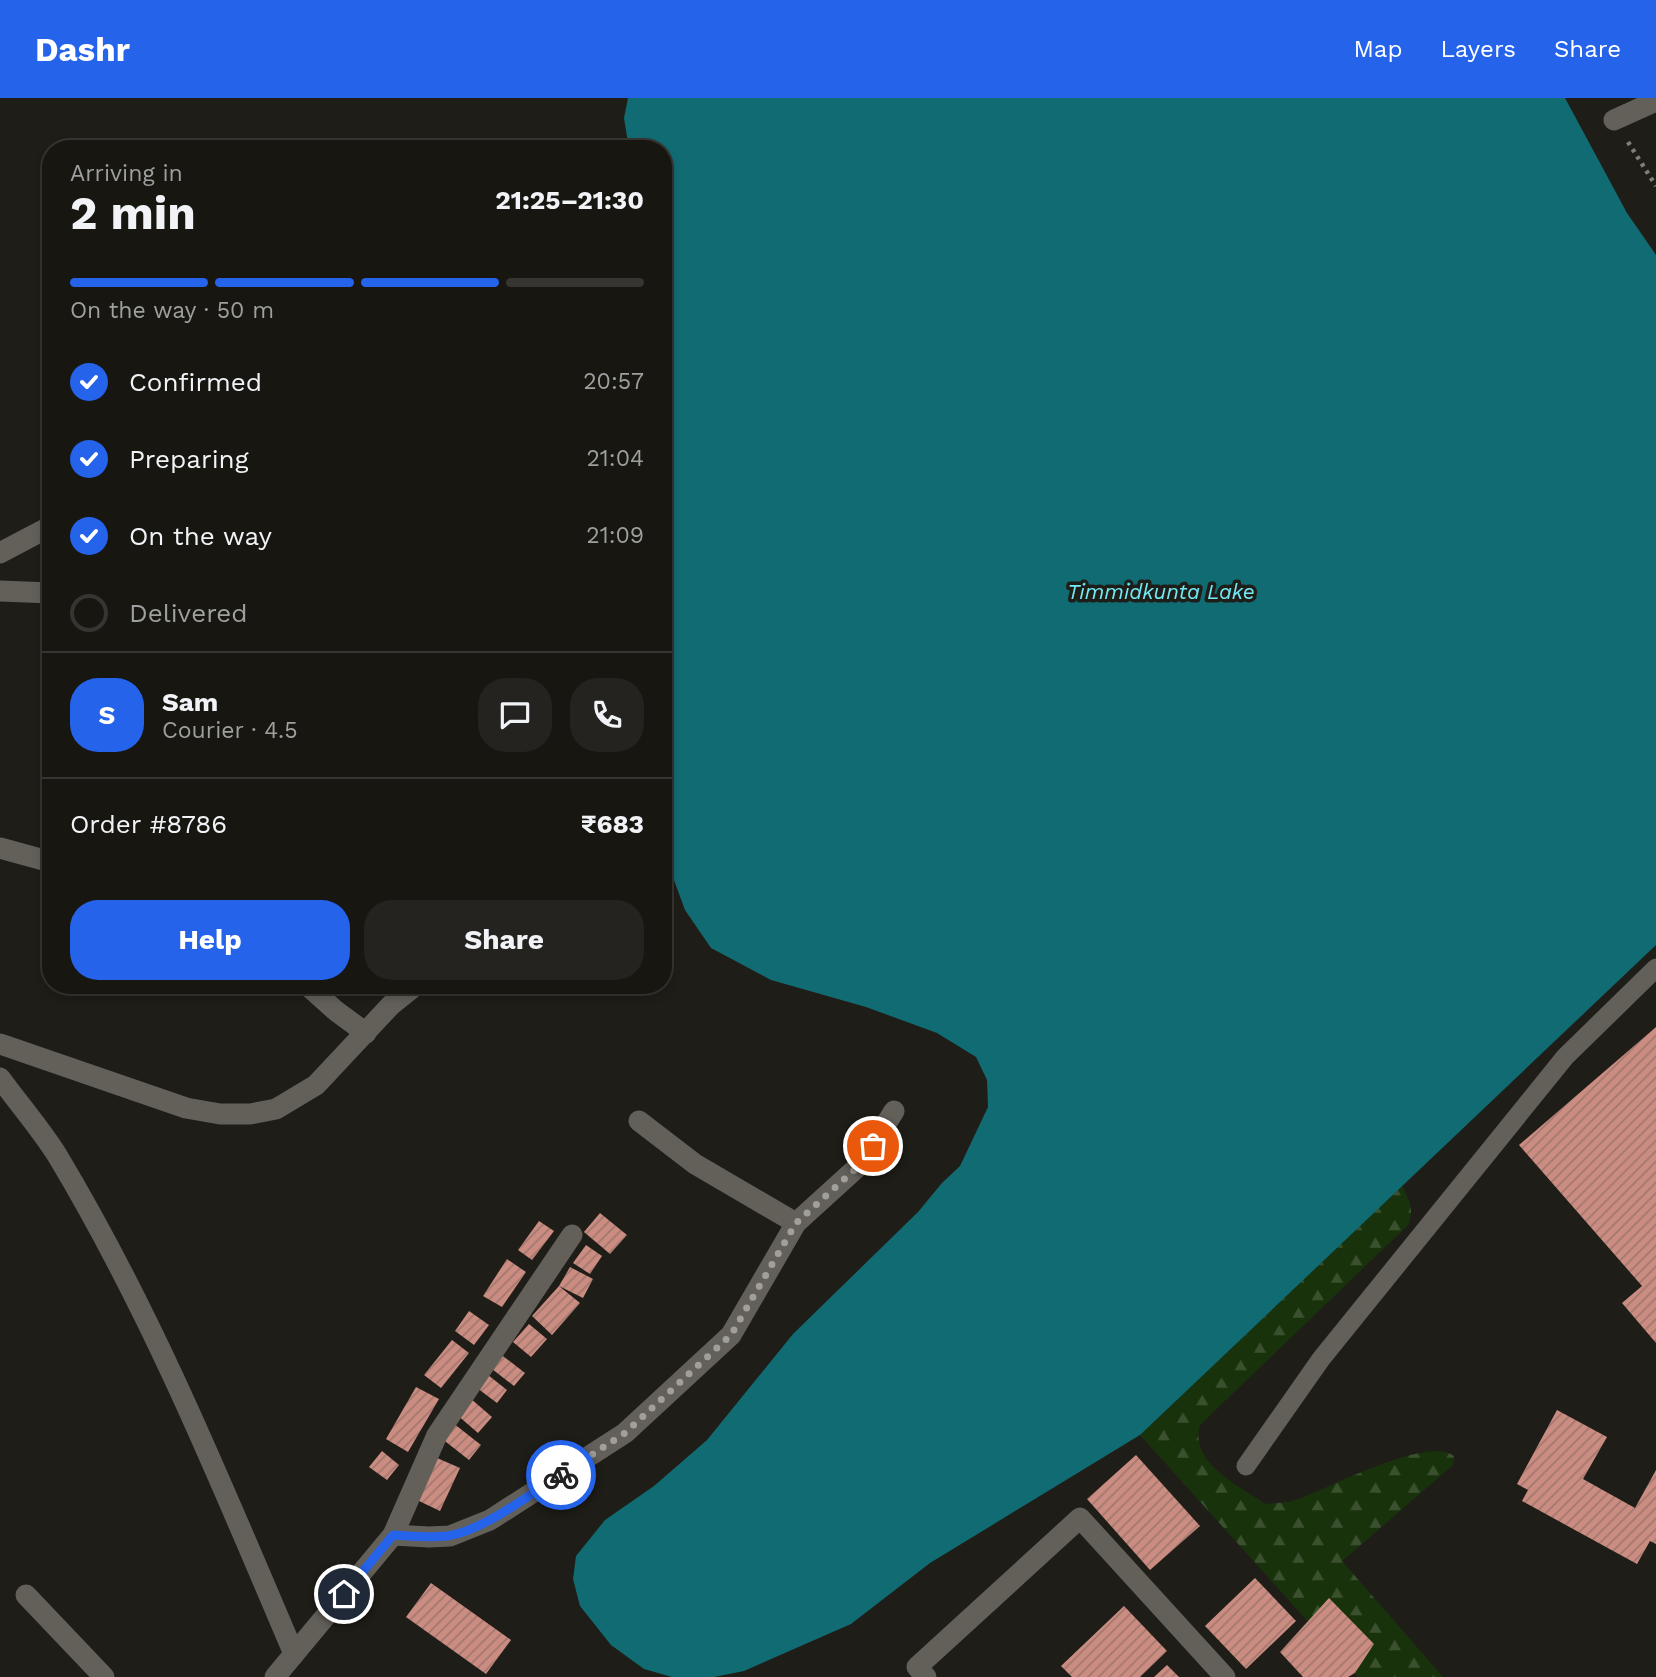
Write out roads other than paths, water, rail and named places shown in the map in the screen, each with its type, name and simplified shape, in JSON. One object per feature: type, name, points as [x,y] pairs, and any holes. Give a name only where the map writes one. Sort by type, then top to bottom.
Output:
[{"type":"street","points":[[1614,120],[1656,101]]},
{"type":"street","points":[[0,553],[42,531]]},
{"type":"street","points":[[0,591],[42,593]]},
{"type":"street","points":[[0,848],[42,860]]},
{"type":"street","points":[[317,994],[366,1033]]},
{"type":"street","points":[[0,1044],[186,1108],[220,1114],[250,1114],[276,1109],[316,1085],[391,1005],[405,994]]},
{"type":"street","points":[[0,1078],[55,1153],[111,1251],[199,1432],[294,1654]]},
{"type":"street","points":[[393,1535],[450,1536],[490,1520],[625,1433],[731,1335],[796,1223],[862,1163],[894,1111]]},
{"type":"street","points":[[639,1121],[695,1164],[796,1223]]},
{"type":"street","points":[[275,1677],[393,1535],[437,1435],[572,1235]]},
{"type":"street","points":[[926,1677],[918,1667],[1080,1518],[1225,1677]]},
{"type":"street","points":[[26,1595],[104,1677]]},
{"type":"lane","points":[[1246,1466],[1321,1359],[1565,1057],[1656,968]]},
{"type":"water","name":"Timmidkunta Lake","points":[[628,98],[1565,98],[1627,213],[1656,255],[1656,945],[1140,1435],[930,1563],[851,1624],[744,1671],[714,1677],[672,1677],[644,1669],[611,1645],[580,1606],[573,1579],[576,1556],[605,1520],[654,1486],[707,1440],[793,1334],[918,1212],[960,1166],[988,1107],[987,1080],[976,1057],[937,1033],[866,1007],[771,980],[711,948],[685,910],[672,875],[672,140],[628,140],[624,118]]}]
